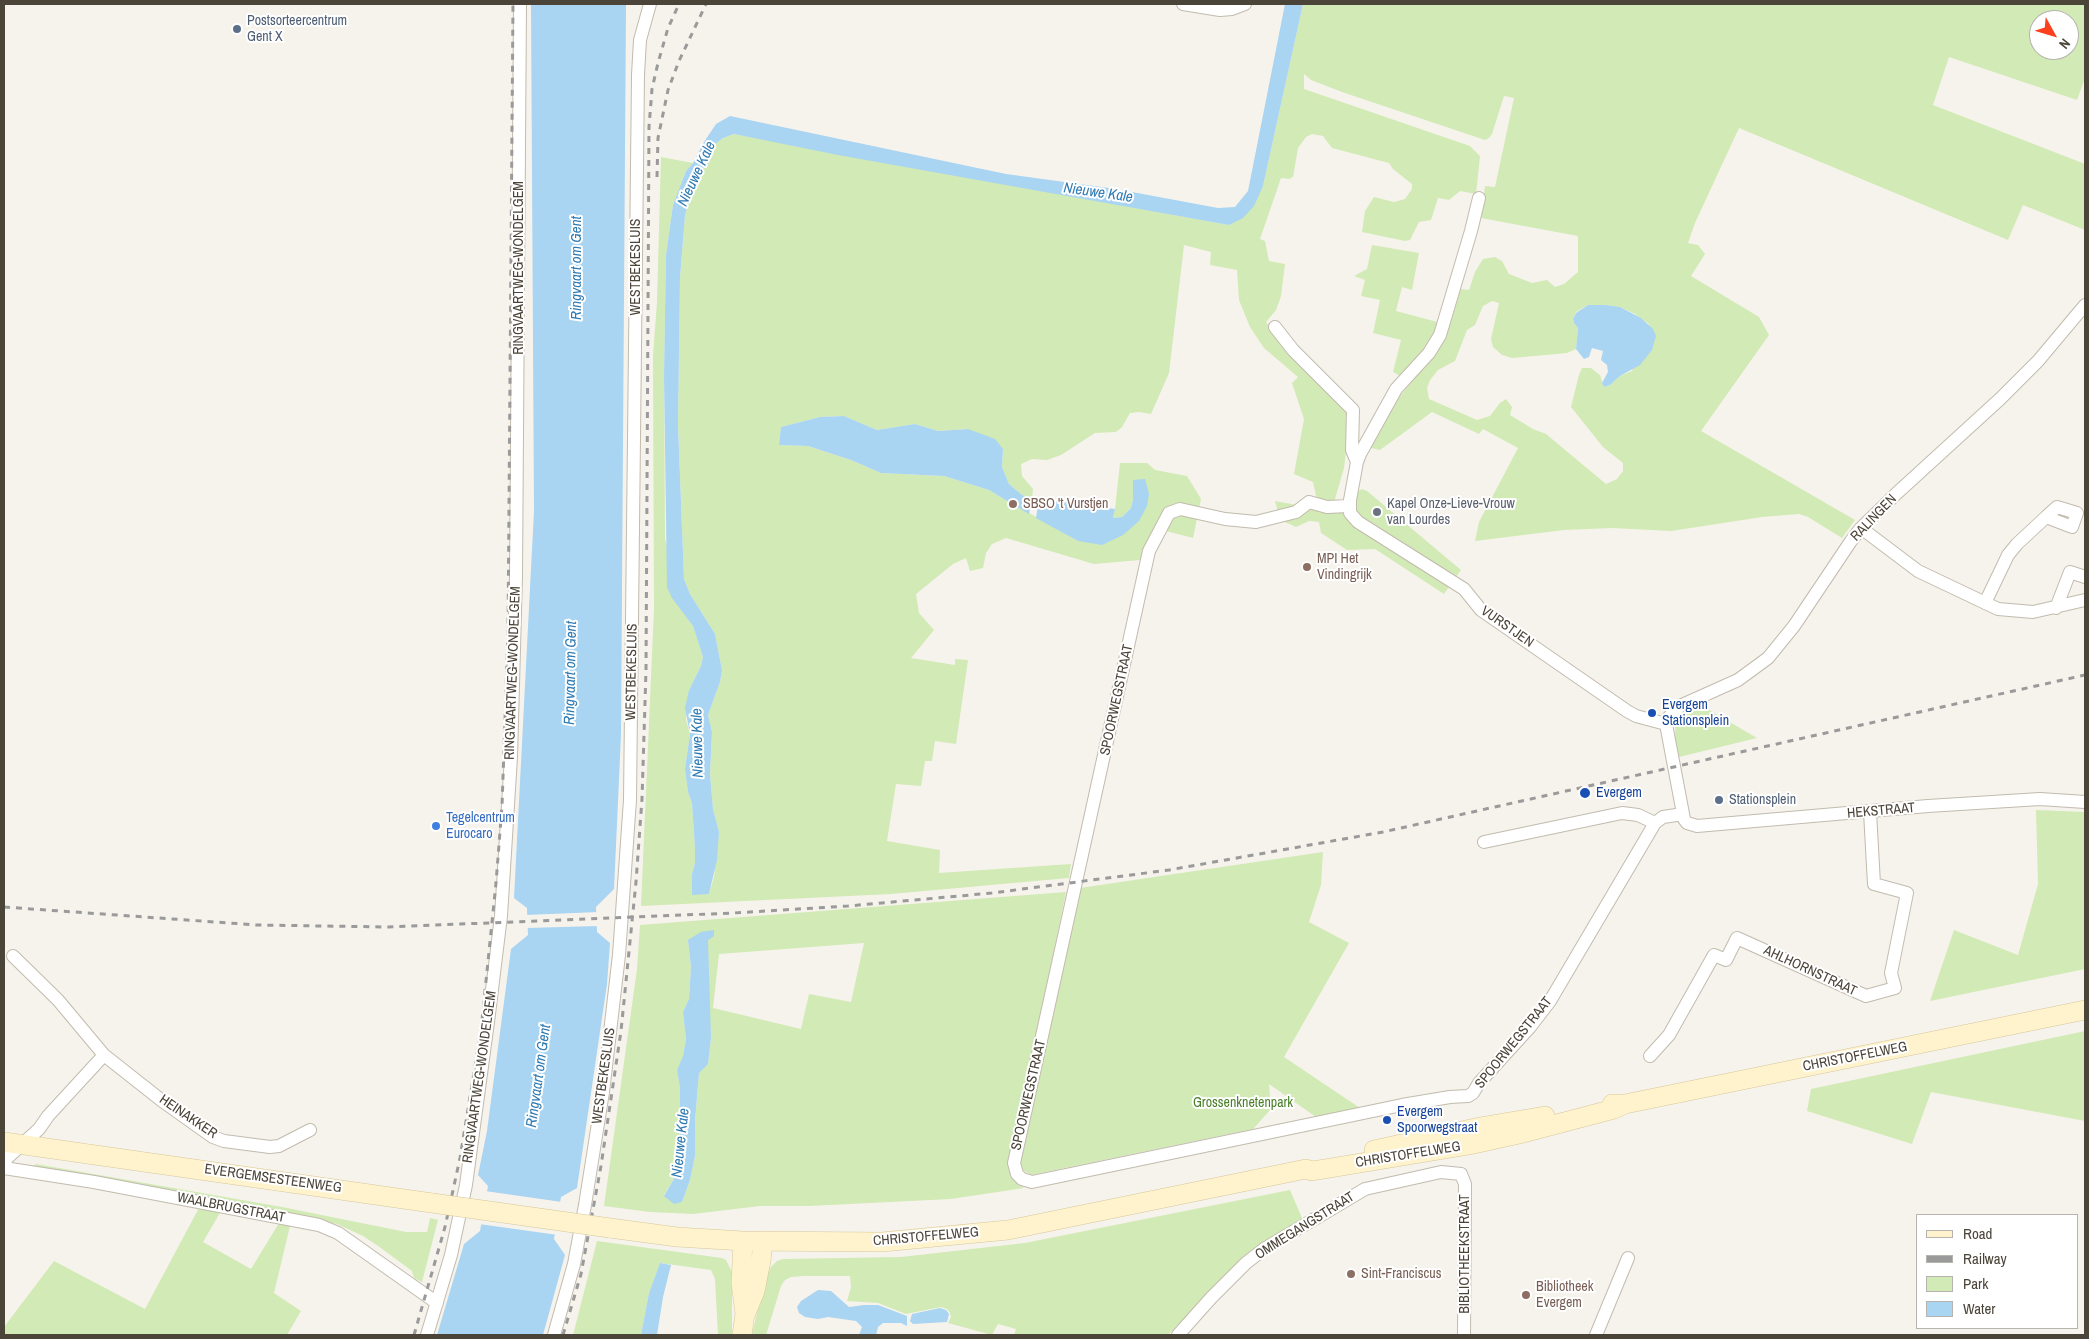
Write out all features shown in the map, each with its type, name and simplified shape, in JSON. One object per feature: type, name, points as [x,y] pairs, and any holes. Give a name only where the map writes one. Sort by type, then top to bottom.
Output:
[{"type":"main road","name":"CHRISTOFFELWEG","points":[[542,1218],[678,1237],[743,1241],[882,1242],[1008,1230],[1306,1169],[1310,1165],[1471,1129],[1613,1104],[1624,1104],[2085,1010]]},
{"type":"main road","name":"EVERGEMSESTEENWEG","points":[[4,1142],[23,1143],[542,1218]]},
{"type":"main road","points":[[743,1241],[741,1283],[745,1314]]},
{"type":"main road","points":[[742,1335],[745,1314],[755,1291],[763,1241]]},
{"type":"street","name":"RINGVAARTWEG-WONDELGEM","points":[[427,1335],[451,1255],[466,1185],[501,916],[513,710],[519,409],[520,4]]},
{"type":"street","name":"WESTBEKESLUIS","points":[[554,1335],[574,1264],[585,1205],[603,1092],[619,955],[630,800],[638,75],[641,32],[650,4]]},
{"type":"street","points":[[1183,4],[1220,10],[1232,9],[1245,4]]},
{"type":"street","points":[[1349,506],[1356,462],[1396,390],[1429,353],[1440,334],[1479,198]]},
{"type":"street","name":"RALINGEN","points":[[1666,724],[1669,717],[1680,706],[1738,680],[1768,658],[1794,626],[1851,541],[1862,528],[2038,361],[2085,305]]},
{"type":"street","points":[[1275,327],[1292,350],[1353,410],[1352,450],[1356,462]]},
{"type":"street","name":"SPOORWEGSTRAAT","points":[[1349,506],[1327,506],[1308,502],[1296,512],[1273,516],[1256,522],[1225,519],[1180,509],[1169,513],[1149,551],[1014,1163],[1017,1174],[1026,1181],[1032,1182],[1402,1105],[1468,1096],[1473,1093],[1479,1083],[1530,1027],[1550,1001],[1654,823]]},
{"type":"street","name":"VURSTJEN","points":[[1349,506],[1353,519],[1464,589],[1481,610],[1627,711],[1636,716],[1666,724]]},
{"type":"street","points":[[1985,603],[2008,555],[2017,544],[2046,518]]},
{"type":"street","points":[[1862,528],[1918,571],[1985,603],[2007,611],[2032,612],[2085,600]]},
{"type":"street","points":[[2056,608],[2070,572],[2085,578]]},
{"type":"street","points":[[1484,842],[1622,813],[1638,815],[1654,823],[1663,817],[1683,814],[1666,724]]},
{"type":"street","name":"HEKSTRAAT","points":[[1683,814],[1687,823],[1697,826],[2040,799],[2085,802]]},
{"type":"street","name":"AHLHORNSTRAAT","points":[[1650,1056],[1669,1035],[1714,955],[1726,960],[1737,938],[1866,996],[1895,988],[1891,973],[1907,892],[1874,884],[1870,812]]},
{"type":"street","name":"HEINAKKER","points":[[13,956],[58,1000],[104,1055],[161,1100],[213,1136],[224,1141],[243,1145],[279,1146],[310,1130]]},
{"type":"street","points":[[23,1143],[38,1129],[104,1055]]},
{"type":"street","name":"WAALBRUGSTRAAT","points":[[23,1143],[7,1158],[4,1166],[319,1225],[338,1233],[437,1303]]},
{"type":"street","name":"OMMEGANGSTRAAT","points":[[1178,1335],[1211,1298],[1255,1255],[1337,1204],[1373,1186],[1441,1172],[1461,1174]]},
{"type":"street","name":"BIBLIOTHEEKSTRAAT","points":[[1461,1174],[1465,1184],[1464,1335]]},
{"type":"street","points":[[1596,1335],[1628,1258]]},
{"type":"green space","points":[[1303,4],[2085,4],[2085,78],[2077,100],[1949,57],[1933,105],[2085,164],[2085,230],[2023,205],[2008,240],[1739,128],[1695,223],[1688,243],[1698,245],[1705,254],[1691,276],[1759,317],[1769,335],[1701,431],[1855,520],[1842,538],[1808,517],[1799,514],[1762,517],[1671,531],[1612,528],[1564,530],[1475,541],[1479,522],[1518,448],[1483,429],[1479,434],[1432,412],[1380,450],[1371,448],[1396,401],[1440,347],[1448,331],[1461,289],[1469,290],[1475,272],[1483,259],[1495,257],[1502,261],[1509,274],[1532,283],[1547,280],[1555,287],[1564,284],[1578,272],[1578,236],[1481,218],[1485,186],[1495,187],[1514,98],[1504,96],[1492,134],[1485,140],[1342,92],[1311,80],[1304,74],[1304,89],[1470,146],[1480,156],[1476,194],[1460,191],[1449,200],[1438,198],[1431,220],[1419,222],[1410,240],[1405,241],[1362,232],[1365,211],[1374,197],[1394,202],[1405,199],[1412,189],[1412,184],[1393,169],[1389,163],[1332,148],[1323,136],[1312,134],[1306,137],[1298,148],[1293,177],[1289,179],[1281,178],[1260,239],[1265,241],[1269,261],[1285,264],[1281,296],[1276,310],[1266,322],[1291,355],[1346,410],[1348,435],[1344,468],[1335,499],[1336,508],[1343,514],[1356,503],[1355,493],[1362,489],[1367,491],[1461,570],[1444,594],[1375,549],[1347,550],[1321,533],[1319,522],[1309,521],[1296,527],[1285,522],[1278,512],[1275,501],[1319,509],[1313,482],[1294,474],[1304,419],[1292,383],[1298,377],[1264,348],[1250,327],[1239,300],[1237,270],[1210,265],[1211,252],[1184,245],[1169,373],[1151,414],[1130,413],[1122,427],[1116,432],[1095,433],[1061,455],[1047,460],[1032,459],[1021,464],[1022,476],[1033,489],[1032,498],[1022,495],[1009,484],[1002,467],[1003,449],[968,429],[938,431],[915,424],[877,430],[844,416],[820,417],[781,427],[779,445],[808,446],[851,460],[881,473],[944,476],[989,490],[1078,541],[1139,521],[1133,500],[1131,508],[1122,517],[1113,518],[1120,463],[1147,463],[1155,470],[1187,476],[1201,499],[1193,538],[1166,531],[1152,559],[1094,564],[1006,538],[992,544],[986,553],[983,568],[970,571],[966,558],[953,564],[916,594],[919,613],[934,630],[911,658],[955,665],[955,659],[968,660],[956,744],[935,741],[932,761],[925,761],[921,786],[896,784],[887,841],[940,850],[939,873],[1071,864],[1069,878],[891,894],[641,906],[654,609],[653,356],[657,302],[661,157],[693,163],[686,171],[673,205],[666,255],[664,376],[665,539],[684,612],[693,626],[703,657],[701,666],[689,690],[686,720],[690,734],[685,769],[688,792],[692,803],[695,849],[692,894],[709,894],[714,877],[719,832],[713,809],[710,774],[712,732],[708,715],[720,682],[722,670],[715,634],[690,594],[684,579],[678,425],[680,278],[685,215],[693,188],[715,144],[723,138],[734,134],[1229,225],[1263,186]],"holes":[[[1492,301],[1499,303],[1491,339],[1493,347],[1502,355],[1512,358],[1567,353],[1576,349],[1578,328],[1573,319],[1576,312],[1588,305],[1620,307],[1635,314],[1649,324],[1632,371],[1620,376],[1610,385],[1604,387],[1600,375],[1591,368],[1582,368],[1571,407],[1603,447],[1623,463],[1623,471],[1617,479],[1606,484],[1546,434],[1533,429],[1510,415],[1512,407],[1506,399],[1500,403],[1490,416],[1477,420],[1429,399],[1427,388],[1430,380],[1438,370],[1455,361],[1467,330],[1475,325],[1483,306]]]},
{"type":"green space","points":[[1372,245],[1419,253],[1412,290],[1402,287],[1396,311],[1441,323],[1434,342],[1402,377],[1393,372],[1401,340],[1373,333],[1380,300],[1361,296],[1365,280],[1354,276],[1367,269]]},
{"type":"green space","points":[[1697,703],[1757,738],[1679,757],[1675,738],[1676,715]]},
{"type":"green space","points":[[2036,810],[2085,812],[2085,969],[1930,1001],[1954,930],[2018,955],[2038,884]]},
{"type":"green space","name":"Grossenknetenpark","points":[[1323,852],[1321,885],[1309,922],[1349,943],[1284,1057],[1360,1108],[1316,1117],[1269,1084],[1271,1109],[1253,1129],[1031,1175],[1023,1170],[1020,1162],[1080,888]]},
{"type":"green space","points":[[1066,892],[1021,1111],[1014,1180],[1024,1188],[951,1199],[809,1206],[760,1206],[693,1214],[650,1212],[604,1206],[637,969],[640,925]],"holes":[[[688,940],[709,1015],[711,1038],[708,1064],[699,1072],[695,1122],[695,1156],[690,1180],[682,1202],[664,1195],[675,1177],[680,1138],[680,1088],[677,1070],[683,1057],[686,1039],[683,1012],[689,999],[691,967]],[[864,943],[851,1002],[809,994],[801,1029],[713,1008],[719,954]]]},
{"type":"green space","points":[[2085,1031],[2085,1121],[1931,1092],[1912,1144],[1807,1111],[1811,1089]]},
{"type":"green space","points":[[36,1164],[282,1207],[406,1232],[427,1232],[430,1218],[438,1220],[422,1282],[414,1278],[412,1271],[381,1248],[363,1236],[337,1224],[35,1168],[33,1166]]},
{"type":"green space","points":[[1290,1190],[1302,1218],[1250,1251],[1168,1335],[1014,1335],[1016,1329],[998,1324],[992,1335],[948,1323],[951,1317],[950,1313],[947,1309],[941,1307],[906,1314],[878,1303],[847,1301],[851,1287],[850,1276],[804,1276],[791,1277],[785,1280],[781,1286],[766,1335],[752,1335],[764,1281],[771,1267],[777,1261],[783,1259],[901,1257],[1025,1243]]},
{"type":"green space","points":[[200,1206],[221,1211],[203,1242],[251,1269],[279,1223],[290,1226],[274,1293],[301,1311],[287,1335],[4,1335],[4,1327],[54,1261],[145,1309]]},
{"type":"green space","points":[[597,1241],[726,1260],[732,1272],[732,1335],[718,1335],[715,1279],[711,1270],[660,1263],[649,1293],[641,1335],[573,1335]]},
{"type":"water","name":"Ringvaart om Gent","points":[[531,4],[626,4],[621,735],[614,889],[596,907],[597,932],[610,943],[607,984],[577,1188],[561,1197],[554,1239],[565,1255],[543,1335],[437,1335],[464,1244],[480,1231],[488,1186],[478,1175],[487,1131],[511,949],[528,935],[527,908],[514,898],[534,511]]},
{"type":"water","name":"Nieuwe Kale","points":[[1285,4],[1303,4],[1263,186],[1254,206],[1243,218],[1229,225],[838,155],[734,134],[723,138],[715,144],[693,188],[685,215],[680,278],[678,425],[684,579],[690,594],[715,634],[722,670],[720,682],[708,715],[712,732],[710,774],[713,809],[719,832],[717,860],[709,894],[692,895],[695,849],[692,803],[688,792],[685,769],[690,734],[685,708],[689,690],[701,666],[703,657],[693,626],[672,598],[667,587],[664,376],[666,255],[673,205],[686,171],[693,163],[704,142],[716,124],[730,116],[1006,174],[1116,189],[1218,208],[1235,207],[1248,191]]},
{"type":"water","points":[[1588,305],[1620,307],[1641,318],[1653,329],[1656,336],[1652,350],[1640,365],[1604,387],[1602,383],[1608,372],[1607,365],[1601,360],[1603,351],[1592,348],[1589,357],[1584,359],[1576,349],[1578,328],[1573,319],[1576,313]]},
{"type":"water","points":[[844,416],[877,430],[915,424],[938,431],[968,429],[995,439],[1003,449],[1002,467],[1009,484],[1022,495],[1032,498],[1029,514],[989,490],[944,476],[881,473],[851,460],[808,446],[779,445],[781,427],[820,417]]},
{"type":"water","points":[[1145,479],[1149,494],[1147,506],[1139,521],[1123,535],[1102,545],[1078,541],[1036,518],[1038,504],[1052,506],[1054,501],[1115,509],[1113,518],[1122,517],[1131,508],[1133,480]]},
{"type":"water","name":"Nieuwe Kale","points":[[714,930],[714,936],[708,940],[711,1038],[708,1064],[699,1073],[695,1121],[695,1156],[690,1180],[682,1202],[674,1204],[664,1196],[675,1177],[680,1138],[680,1088],[677,1070],[683,1056],[686,1039],[683,1012],[689,999],[691,967],[688,940],[701,932]]},
{"type":"water","points":[[660,1263],[671,1265],[663,1297],[657,1335],[641,1335],[649,1293]]},
{"type":"water","points":[[818,1290],[831,1291],[849,1307],[878,1305],[907,1316],[907,1326],[901,1323],[883,1323],[878,1327],[876,1335],[859,1335],[862,1327],[856,1321],[828,1317],[818,1319],[805,1317],[799,1313],[797,1307],[801,1301]]},
{"type":"water","points":[[940,1308],[946,1310],[949,1314],[947,1322],[913,1324],[910,1321],[912,1314]]},
{"type":"pier","points":[[599,912],[599,926],[526,928],[525,915]]},
{"type":"pier","points":[[485,1191],[562,1202],[558,1235],[479,1224]]},
{"type":"railway","points":[[414,1335],[445,1227],[460,1158],[481,1030],[502,806],[508,633],[513,4]]},
{"type":"railway","points":[[563,1335],[581,1274],[601,1166],[621,1031],[636,882],[642,799],[646,670],[649,127],[652,89],[658,63],[668,28],[679,4]]},
{"type":"railway","points":[[657,177],[658,138],[668,90],[679,61],[706,4]]},
{"type":"railway","points":[[4,907],[257,925],[388,927],[733,913],[848,906],[992,893],[1169,870],[1383,832],[2085,675]]},
{"type":"place","name":"Postsorteercentrum Gent X","points":[[237,29]]},
{"type":"place","name":"SBSO 't Vurstjen","points":[[1013,504]]},
{"type":"place","name":"Kapel Onze-Lieve-Vrouw van Lourdes","points":[[1377,512]]},
{"type":"place","name":"MPI Het Vindingrijk","points":[[1307,567]]},
{"type":"place","name":"Evergem Stationsplein","points":[[1652,713]]},
{"type":"place","name":"Evergem","points":[[1585,793]]},
{"type":"place","name":"Stationsplein","points":[[1719,800]]},
{"type":"place","name":"Tegelcentrum Eurocaro","points":[[436,826]]},
{"type":"place","name":"Evergem Spoorwegstraat","points":[[1387,1120]]},
{"type":"place","name":"Sint-Franciscus","points":[[1351,1274]]},
{"type":"place","name":"Bibliotheek Evergem","points":[[1526,1295]]}]
